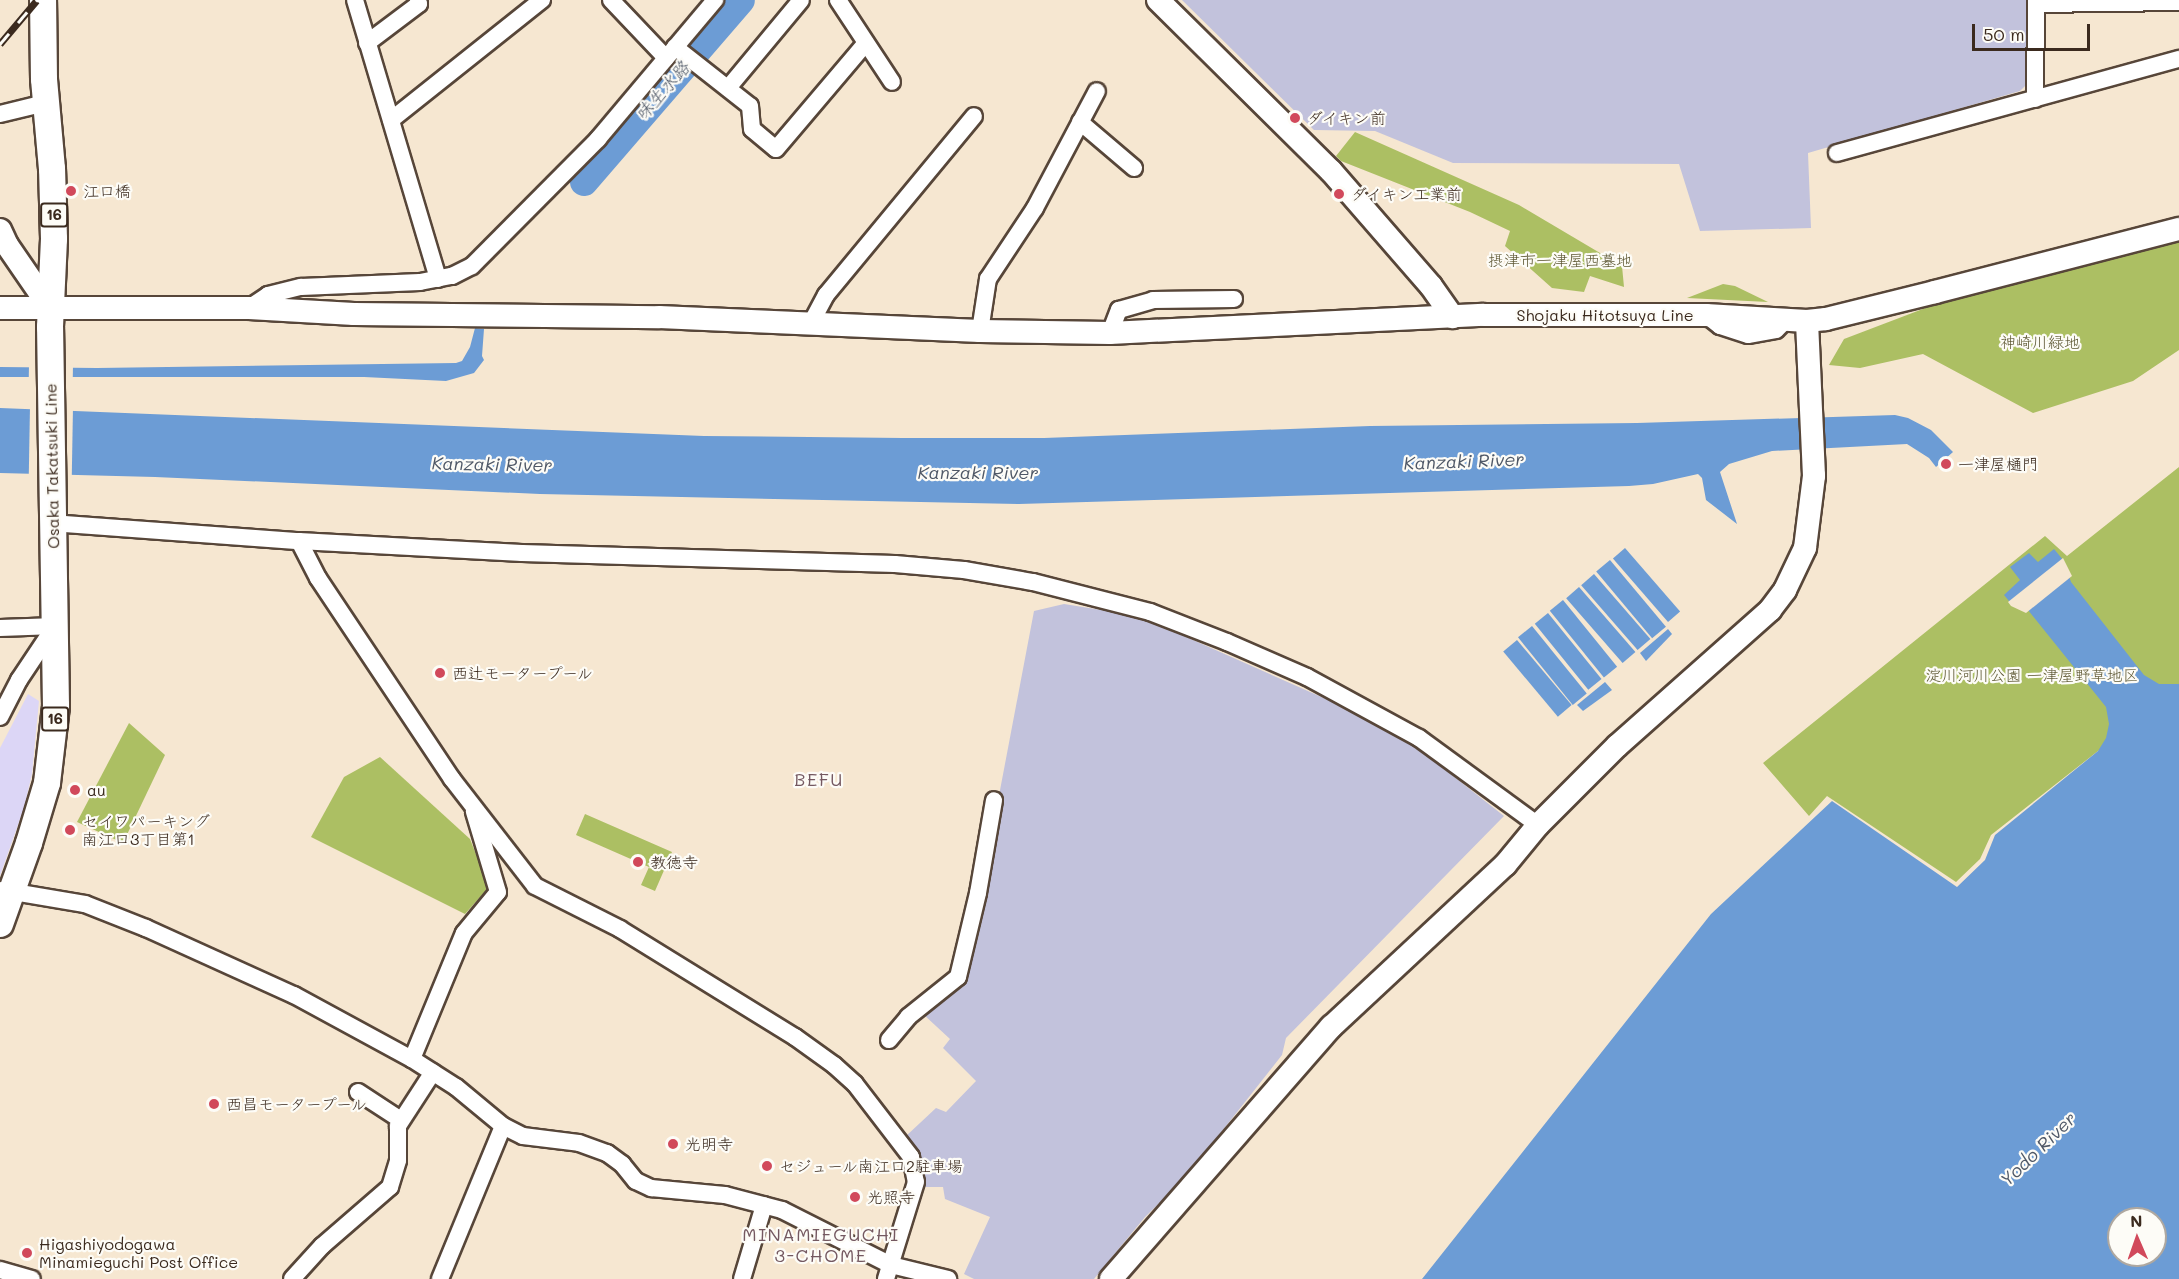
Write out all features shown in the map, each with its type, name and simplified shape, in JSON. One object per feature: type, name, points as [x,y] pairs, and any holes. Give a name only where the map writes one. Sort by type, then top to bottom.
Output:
[{"type":"main road","name":"Osaka Takatsuki Line","points":[[0,924],[6,890],[47,783],[56,706],[50,318],[53,193],[45,103],[43,0]]},
{"type":"street","points":[[355,0],[438,279]]},
{"type":"street","points":[[367,43],[419,4],[418,0]]},
{"type":"street","points":[[391,120],[542,0]]},
{"type":"street","points":[[611,0],[670,52],[703,69],[750,106],[752,129],[776,149],[866,43]]},
{"type":"street","points":[[249,308],[268,295],[301,287],[438,279],[463,271],[488,253],[598,139],[715,0]]},
{"type":"street","points":[[728,88],[801,0]]},
{"type":"street","points":[[838,0],[892,82]]},
{"type":"street","points":[[1158,0],[1331,171],[1431,286],[1453,317]]},
{"type":"street","points":[[2035,99],[2036,2],[2179,2]]},
{"type":"street","points":[[1837,153],[2179,59]]},
{"type":"street","points":[[980,331],[988,279],[1035,208],[1097,91]]},
{"type":"street","points":[[0,114],[45,103]]},
{"type":"street","points":[[810,325],[826,295],[974,116]]},
{"type":"street","points":[[1080,122],[1134,168]]},
{"type":"street","name":"Shojaku Hitotsuya Line","points":[[0,308],[50,318],[249,308],[354,314],[659,317],[810,325],[1110,333],[1453,317],[1706,315],[1797,320],[1826,319],[2179,229]]},
{"type":"street","points":[[0,230],[50,318]]},
{"type":"street","points":[[1110,333],[1119,310],[1153,300],[1234,299]]},
{"type":"street","points":[[1111,1279],[1331,1027],[1505,864],[1538,825],[1647,718],[1770,610],[1780,597],[1805,548],[1814,476],[1810,392],[1797,320]]},
{"type":"street","points":[[52,514],[299,541],[533,553],[896,564],[964,570],[1034,582],[1149,612],[1227,642],[1307,677],[1419,738],[1538,825]]},
{"type":"street","points":[[299,541],[318,578],[452,779],[535,886],[620,928],[795,1036],[855,1084],[911,1157],[916,1182],[889,1272]]},
{"type":"street","points":[[0,628],[56,626]]},
{"type":"street","points":[[0,717],[19,680],[56,626]]},
{"type":"street","points":[[889,1040],[908,1017],[958,977],[978,893],[994,800]]},
{"type":"street","points":[[412,1059],[464,933],[498,892],[471,803]]},
{"type":"street","points":[[6,890],[85,904],[146,928],[294,995],[412,1059],[456,1087],[503,1126],[523,1136],[579,1143],[607,1153],[622,1164],[636,1181],[651,1188],[725,1195],[782,1210],[889,1272],[948,1279]]},
{"type":"street","points":[[292,1279],[322,1246],[390,1187],[398,1160],[398,1126],[433,1072]]},
{"type":"street","points":[[358,1092],[401,1120]]},
{"type":"street","points":[[440,1279],[503,1126]]},
{"type":"street","points":[[742,1279],[764,1205]]},
{"type":"street","points":[[0,1270],[32,1279]]},
{"type":"shaded area","points":[[1182,0],[2028,0],[2029,82],[2020,91],[1808,153],[1811,228],[1700,231],[1679,164],[1453,163],[1375,131],[1314,130]]},
{"type":"shaded area","points":[[1064,604],[1139,616],[1335,703],[1410,742],[1504,816],[1286,1038],[1282,1055],[1185,1178],[1145,1217],[1094,1279],[974,1279],[964,1274],[990,1217],[945,1199],[943,1187],[921,1187],[905,1137],[936,1108],[946,1112],[976,1081],[943,1048],[950,1039],[923,1014],[964,980],[1034,611]]},
{"type":"shaded area","points":[[28,694],[39,701],[32,774],[24,808],[0,876],[0,748]]},
{"type":"green space","name":"摂津市一津屋西墓地","points":[[1355,132],[1519,205],[1622,266],[1624,287],[1590,276],[1584,292],[1552,288],[1505,246],[1510,231],[1470,212],[1341,161],[1336,156]]},
{"type":"green space","name":"神崎川緑地","points":[[2179,239],[2179,350],[2133,381],[2033,413],[1923,354],[1860,368],[1829,365],[1844,339],[1949,299]]},
{"type":"green space","points":[[1723,284],[1735,286],[1768,302],[1687,298]]},
{"type":"green space","name":"淀川河川公園 一津屋野草地区","points":[[2179,467],[2179,692],[2098,751],[1991,835],[1980,859],[1956,882],[1827,796],[1809,816],[1763,763],[2045,536],[2067,556]]},
{"type":"green space","points":[[129,723],[165,755],[123,843],[77,822]]},
{"type":"green space","points":[[380,757],[470,839],[489,887],[465,914],[311,837],[344,777]]},
{"type":"green space","points":[[585,814],[672,852],[655,891],[641,885],[649,867],[576,835]]},
{"type":"water","points":[[475,328],[484,329],[482,356],[484,360],[474,373],[446,381],[364,377],[0,377],[0,367],[97,368],[456,363],[462,361],[470,347]]},
{"type":"water","name":"Kanzaki River","points":[[0,408],[704,436],[903,438],[1044,438],[1370,426],[1637,423],[1895,415],[1908,418],[1931,430],[1953,452],[1936,467],[1929,458],[1907,444],[1772,451],[1729,464],[1720,472],[1737,524],[1706,500],[1702,478],[1698,474],[1653,484],[1629,486],[1019,504],[540,494],[155,477],[0,473]]},
{"type":"water","points":[[1625,548],[1680,611],[1668,622],[1613,558]]},
{"type":"water","name":"Yodo River","points":[[2054,549],[2064,561],[2071,582],[2144,675],[2159,684],[2179,684],[2179,1279],[1422,1279],[1711,914],[1832,801],[1957,887],[1985,860],[1995,835],[2098,751],[2106,738],[2109,724],[2106,707],[2028,610],[2009,601],[2004,595],[2020,580],[2010,567],[2029,553],[2038,562]]},
{"type":"water","points":[[1610,560],[1666,627],[1652,638],[1596,572]]},
{"type":"water","points":[[1594,574],[1650,639],[1638,650],[1581,585]]},
{"type":"water","points":[[1579,587],[1635,652],[1623,663],[1566,598]]},
{"type":"water","points":[[1563,600],[1617,667],[1604,678],[1550,611]]},
{"type":"water","points":[[1548,613],[1601,679],[1588,690],[1535,624]]},
{"type":"water","points":[[1532,626],[1587,694],[1573,705],[1518,637]]},
{"type":"water","points":[[1668,629],[1672,634],[1646,661],[1640,653]]},
{"type":"water","points":[[1517,640],[1572,705],[1558,717],[1503,652]]},
{"type":"water","points":[[1605,682],[1612,690],[1583,711],[1577,705]]},
{"type":"pier","points":[[29,364],[73,365],[73,381],[29,380]]},
{"type":"pier","points":[[30,406],[73,407],[72,478],[29,477]]},
{"type":"pier","points":[[2063,558],[2072,576],[2026,613],[2011,606],[2008,602]]},
{"type":"waterway","name":"味生水路","points":[[584,182],[741,0]]},
{"type":"railway","points":[[0,44],[37,0]]},
{"type":"place","name":"ダイキン前","points":[[1295,118]]},
{"type":"place","name":"江口橋","points":[[71,191]]},
{"type":"place","name":"ダイキン工業前","points":[[1339,194]]},
{"type":"place","name":"一津屋樋門","points":[[1946,464]]},
{"type":"place","name":"西辻モータープール","points":[[440,673]]},
{"type":"place","name":"au","points":[[75,790]]},
{"type":"place","name":"セイワパーキング 南江口3丁目第1","points":[[70,830]]},
{"type":"place","name":"教徳寺","points":[[638,862]]},
{"type":"place","name":"西昌モータープール","points":[[214,1104]]},
{"type":"place","name":"光明寺","points":[[673,1144]]},
{"type":"place","name":"セジュール南江口2駐車場","points":[[767,1166]]},
{"type":"place","name":"光照寺","points":[[855,1197]]},
{"type":"place","name":"Higashiyodogawa Minamieguchi Post Office","points":[[27,1253]]},
{"type":"district","name":"BEFU","points":[[819,779]]},
{"type":"district","name":"MINAMIEGUCHI 3-CHOME","points":[[821,1245]]}]
